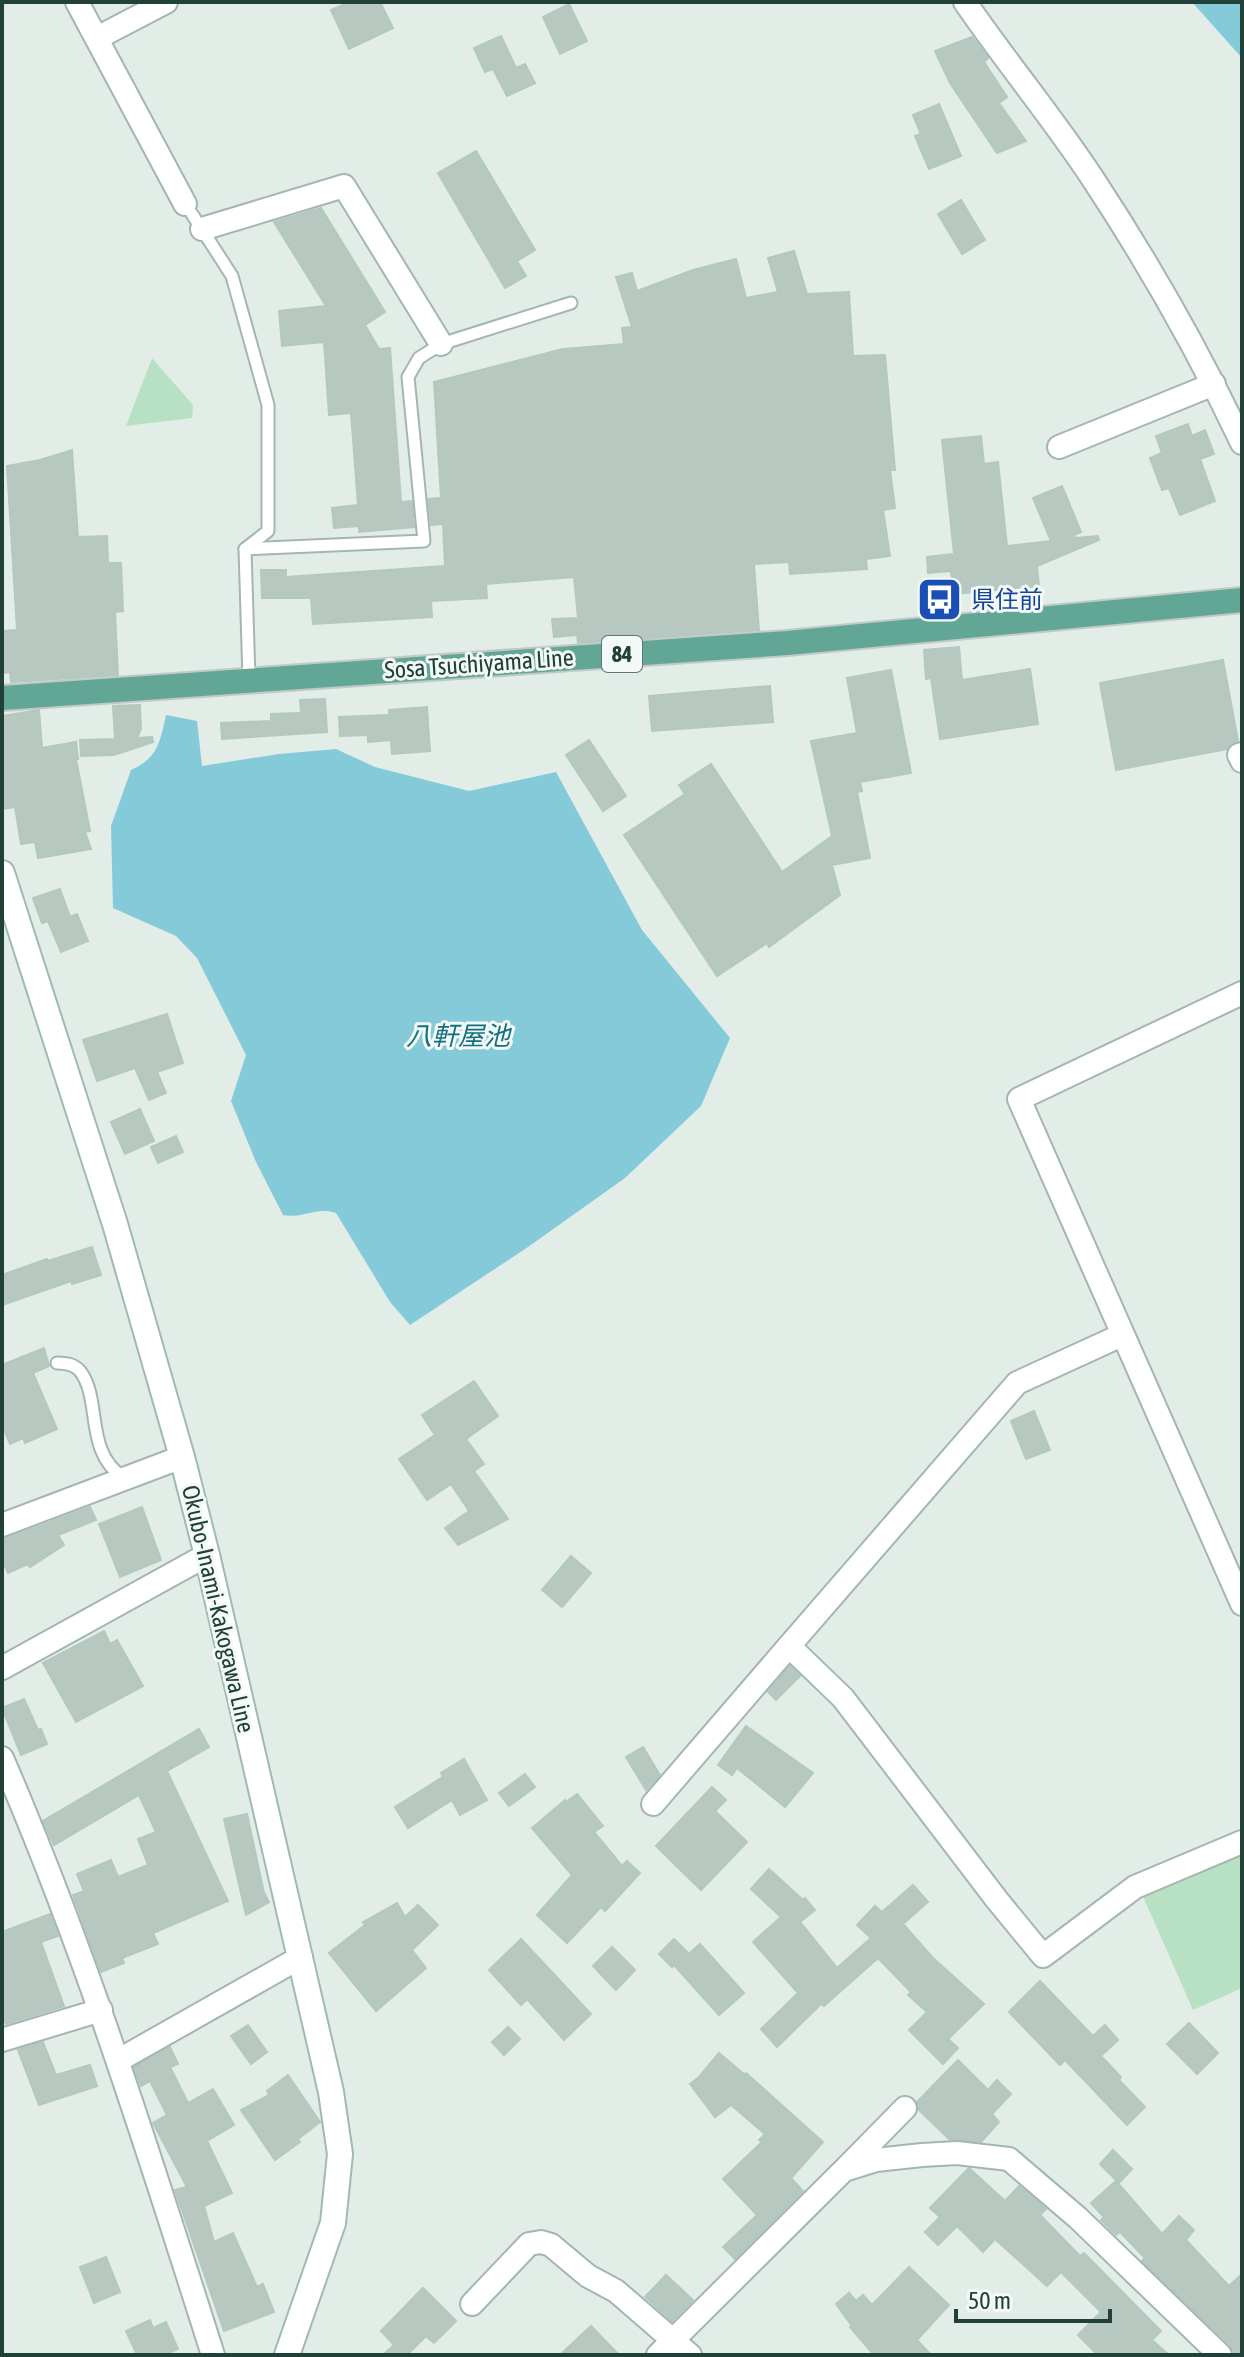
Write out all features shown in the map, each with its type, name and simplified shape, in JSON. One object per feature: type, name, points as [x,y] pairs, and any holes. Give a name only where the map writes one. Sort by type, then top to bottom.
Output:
[{"type":"main road","name":"Sosa Tsuchiyama Line","points":[[2,698],[787,643],[1242,600]]},
{"type":"main road","name":"Okubo-Inami-Kakogawa Line","points":[[2,873],[115,1224],[182,1457],[331,2092],[340,2154],[333,2223],[287,2355]]},
{"type":"street","points":[[77,2],[193,216],[344,186],[441,344]]},
{"type":"street","points":[[97,38],[166,2]]},
{"type":"street","points":[[965,2],[1091,176],[1155,277],[1214,384],[1242,443]]},
{"type":"street","points":[[1059,447],[1214,384]]},
{"type":"street","points":[[1242,754],[1239,755],[1242,761]]},
{"type":"street","points":[[1242,993],[1019,1099],[1242,1604]]},
{"type":"street","points":[[653,1804],[1017,1383],[1122,1335]]},
{"type":"street","points":[[2,1525],[182,1457]]},
{"type":"street","points":[[2,1668],[207,1555]]},
{"type":"street","points":[[789,1646],[843,1698],[1043,1956],[1135,1887],[1242,1842]]},
{"type":"street","points":[[2,1758],[42,1850],[119,2060],[213,2355]]},
{"type":"street","points":[[119,2060],[301,1957]]},
{"type":"street","points":[[2,2040],[101,2010]]},
{"type":"street","points":[[665,2348],[770,2247],[905,2108]]},
{"type":"street","points":[[844,2170],[876,2160],[922,2155],[957,2153],[1009,2159],[1078,2218],[1220,2355]]},
{"type":"street","points":[[472,2304],[529,2244],[541,2242],[551,2245],[588,2276],[616,2291],[665,2348],[690,2355]]},
{"type":"lane","points":[[193,216],[232,276],[268,405],[268,531],[245,549]]},
{"type":"lane","points":[[245,549],[424,541],[408,377],[419,358],[441,344],[571,303]]},
{"type":"lane","points":[[245,549],[249,679]]},
{"type":"lane","points":[[57,1363],[68,1363],[81,1372],[105,1458],[123,1477]]},
{"type":"green space","points":[[152,358],[193,405],[192,418],[126,426]]},
{"type":"green space","points":[[1242,1850],[1242,1988],[1193,2010],[1142,1894]]},
{"type":"water","points":[[1192,2],[1242,2],[1242,58]]},
{"type":"water","name":"八軒屋池","points":[[166,715],[197,721],[202,766],[336,749],[375,767],[469,791],[556,772],[642,930],[730,1038],[701,1106],[625,1178],[410,1325],[390,1302],[336,1213],[323,1211],[283,1215],[256,1162],[231,1101],[246,1055],[197,958],[176,936],[113,908],[111,826],[131,770],[152,754]]},
{"type":"building","points":[[350,2],[380,2],[393,28],[349,49],[331,10]]},
{"type":"building","points":[[569,4],[587,41],[560,54],[543,17]]},
{"type":"building","points":[[501,36],[516,68],[525,64],[535,83],[507,96],[493,69],[485,72],[474,48]]},
{"type":"building","points":[[972,37],[988,58],[984,62],[1007,97],[999,103],[1026,141],[997,153],[950,83],[935,51]]},
{"type":"building","points":[[939,104],[961,156],[929,169],[915,136],[921,134],[913,115]]},
{"type":"building","points":[[476,151],[535,250],[517,261],[526,276],[505,288],[438,173]]},
{"type":"building","points":[[961,200],[985,240],[962,254],[938,214]]},
{"type":"building","points":[[321,208],[385,312],[365,325],[379,349],[390,348],[401,502],[412,501],[414,527],[359,532],[359,526],[334,528],[332,508],[358,505],[351,413],[329,415],[324,342],[282,346],[279,311],[326,306],[274,222]]},
{"type":"building","points":[[794,251],[807,294],[849,292],[853,356],[885,355],[895,470],[890,470],[895,508],[883,510],[890,556],[866,559],[867,569],[790,574],[789,562],[754,564],[759,630],[578,643],[577,635],[554,637],[552,619],[578,618],[574,577],[486,584],[487,598],[431,601],[432,617],[313,624],[311,598],[262,598],[261,570],[286,570],[286,577],[445,566],[443,524],[431,525],[428,499],[441,498],[434,382],[563,349],[624,344],[622,328],[632,327],[616,277],[632,273],[637,291],[693,270],[736,259],[746,298],[778,292],[768,258]]},
{"type":"building","points":[[1188,424],[1192,436],[1205,430],[1214,454],[1200,459],[1215,501],[1180,515],[1169,488],[1162,490],[1150,458],[1162,453],[1156,436]]},
{"type":"building","points":[[981,436],[984,464],[998,462],[1007,546],[1051,541],[1033,498],[1062,486],[1081,532],[1074,535],[1075,538],[1098,536],[1099,540],[1037,566],[1039,586],[953,594],[951,571],[928,573],[927,557],[954,554],[942,440]]},
{"type":"building","points":[[72,450],[78,537],[107,536],[108,563],[121,563],[123,611],[115,612],[118,675],[11,682],[10,672],[2,673],[2,631],[17,630],[7,466]]},
{"type":"building","points":[[959,647],[962,680],[1030,669],[1038,724],[940,739],[931,678],[926,679],[924,650]]},
{"type":"building","points":[[1223,660],[1238,741],[1227,749],[1116,770],[1100,683]]},
{"type":"building","points":[[891,670],[911,773],[860,782],[862,791],[857,792],[870,858],[832,865],[840,895],[769,947],[767,943],[717,976],[624,835],[685,794],[679,785],[711,764],[782,872],[832,836],[811,741],[857,733],[847,678]]},
{"type":"building","points":[[770,686],[773,722],[652,731],[649,696]]},
{"type":"building","points":[[325,699],[327,732],[222,739],[221,723],[271,721],[271,714],[301,713],[300,700]]},
{"type":"building","points":[[140,705],[141,729],[137,738],[152,737],[153,742],[114,755],[81,756],[80,740],[115,739],[113,706]]},
{"type":"building","points":[[427,707],[430,751],[392,754],[391,740],[368,742],[368,735],[340,736],[339,717],[389,715],[389,710]]},
{"type":"building","points":[[39,710],[42,748],[76,742],[76,759],[90,831],[85,832],[91,849],[38,858],[35,842],[21,844],[15,807],[2,809],[2,716]]},
{"type":"building","points":[[589,740],[626,796],[603,811],[566,755]]},
{"type":"building","points":[[60,889],[70,917],[77,914],[88,941],[61,952],[48,921],[42,923],[33,898]]},
{"type":"building","points":[[167,1014],[183,1063],[157,1072],[166,1093],[149,1100],[135,1068],[97,1081],[83,1040]]},
{"type":"building","points":[[140,1109],[154,1141],[125,1154],[111,1122]]},
{"type":"building","points":[[176,1136],[183,1152],[158,1163],[151,1147]]},
{"type":"building","points":[[92,1247],[101,1275],[72,1284],[71,1281],[2,1305],[2,1275]]},
{"type":"building","points":[[44,1348],[49,1366],[33,1373],[57,1429],[25,1443],[23,1438],[10,1444],[2,1425],[2,1365]]},
{"type":"building","points":[[474,1381],[498,1416],[466,1439],[484,1464],[474,1471],[508,1519],[458,1545],[445,1528],[469,1511],[451,1484],[427,1500],[399,1459],[435,1435],[422,1415]]},
{"type":"building","points":[[1034,1411],[1050,1450],[1026,1459],[1011,1421]]},
{"type":"building","points":[[90,1507],[96,1520],[58,1535],[64,1545],[30,1567],[28,1564],[8,1573],[2,1559],[2,1540]]},
{"type":"building","points":[[142,1507],[161,1560],[120,1577],[99,1524]]},
{"type":"building","points":[[571,1556],[591,1573],[562,1607],[542,1590]]},
{"type":"building","points":[[104,1631],[110,1644],[117,1640],[143,1686],[76,1722],[43,1663]]},
{"type":"building","points":[[790,1666],[800,1676],[776,1700],[768,1692]]},
{"type":"building","points":[[24,1699],[47,1744],[21,1755],[2,1708]]},
{"type":"building","points":[[746,1726],[813,1773],[785,1807],[737,1768],[732,1775],[718,1765]]},
{"type":"building","points":[[199,1729],[209,1747],[167,1771],[228,1901],[153,1933],[158,1944],[122,1958],[124,1963],[101,1972],[73,1895],[84,1891],[77,1874],[111,1860],[118,1877],[148,1865],[138,1839],[156,1832],[139,1795],[54,1845],[43,1821]]},
{"type":"building","points":[[643,1747],[660,1775],[646,1790],[626,1757]]},
{"type":"building","points":[[464,1759],[487,1800],[460,1815],[452,1800],[408,1828],[395,1807],[443,1777],[441,1773]]},
{"type":"building","points":[[525,1774],[535,1787],[509,1806],[499,1793]]},
{"type":"building","points":[[712,1787],[726,1800],[715,1811],[747,1842],[701,1890],[656,1846]]},
{"type":"building","points":[[577,1794],[603,1826],[594,1832],[622,1866],[627,1861],[640,1873],[605,1911],[601,1907],[567,1943],[537,1915],[572,1875],[532,1828],[565,1800]]},
{"type":"building","points":[[247,1814],[264,1893],[269,1902],[246,1915],[224,1819]]},
{"type":"building","points":[[769,1869],[815,1910],[800,1922],[837,1968],[871,1938],[857,1925],[875,1906],[882,1912],[913,1885],[928,1902],[903,1924],[933,1958],[984,2004],[948,2039],[958,2048],[943,2064],[909,2030],[927,2012],[908,1995],[911,1992],[878,1958],[824,2006],[821,2004],[777,2047],[761,2029],[798,1993],[753,1942],[781,1917],[751,1889]]},
{"type":"building","points":[[397,1903],[405,1917],[418,1905],[438,1925],[412,1950],[426,1968],[376,2011],[329,1953],[365,1925],[363,1922]]},
{"type":"building","points":[[50,1914],[58,1936],[41,1942],[64,2006],[6,2024],[2,2014],[2,1932]]},
{"type":"building","points":[[521,1939],[591,2014],[564,2040],[527,1999],[521,2005],[489,1970]]},
{"type":"building","points":[[674,1939],[689,1954],[700,1944],[744,1993],[719,2015],[674,1965],[672,1967],[659,1954]]},
{"type":"building","points":[[612,1947],[635,1970],[616,1990],[593,1966]]},
{"type":"building","points":[[1040,1981],[1093,2036],[1105,2025],[1118,2040],[1101,2056],[1145,2107],[1127,2125],[1065,2060],[1060,2065],[1009,2012]]},
{"type":"building","points":[[1189,2023],[1218,2053],[1197,2074],[1167,2044]]},
{"type":"building","points":[[248,2025],[267,2052],[251,2064],[231,2036]]},
{"type":"building","points":[[508,2027],[520,2039],[504,2055],[492,2042]]},
{"type":"building","points":[[43,2042],[56,2075],[90,2065],[97,2086],[39,2105],[18,2050]]},
{"type":"building","points":[[170,2047],[178,2064],[170,2067],[188,2103],[213,2089],[234,2125],[207,2141],[232,2193],[204,2206],[214,2242],[233,2233],[257,2287],[263,2284],[274,2312],[224,2331],[175,2190],[187,2187],[153,2123],[167,2115],[150,2081],[141,2086],[134,2067]]},
{"type":"building","points":[[719,2053],[823,2142],[791,2178],[803,2191],[735,2259],[723,2247],[757,2215],[723,2179],[762,2142],[759,2140],[765,2134],[731,2105],[715,2117],[690,2084]]},
{"type":"building","points":[[958,2060],[988,2090],[997,2080],[1011,2094],[992,2114],[999,2122],[981,2142],[949,2139],[919,2110],[917,2102]]},
{"type":"building","points":[[288,2075],[320,2122],[275,2160],[241,2110],[269,2095],[267,2091]]},
{"type":"building","points":[[1113,2150],[1132,2169],[1119,2183],[1100,2164]]},
{"type":"building","points":[[969,2168],[1005,2201],[1019,2186],[1046,2209],[1040,2215],[1080,2256],[1084,2253],[1161,2331],[1152,2340],[1169,2355],[1098,2355],[1078,2335],[1101,2312],[1061,2272],[1047,2286],[995,2239],[983,2252],[957,2226],[938,2245],[925,2232],[940,2217],[930,2208]]},
{"type":"building","points":[[1116,2181],[1162,2234],[1179,2216],[1194,2230],[1186,2240],[1229,2286],[1242,2274],[1242,2355],[1234,2355],[1230,2345],[1142,2261],[1145,2258],[1120,2232],[1116,2235],[1101,2220],[1104,2217],[1091,2203]]},
{"type":"building","points":[[106,2257],[120,2292],[94,2303],[80,2267]]},
{"type":"building","points":[[909,2267],[949,2305],[917,2340],[931,2355],[874,2355],[850,2327],[836,2304],[849,2293],[856,2301],[863,2295],[872,2305]]},
{"type":"building","points":[[666,2275],[693,2300],[672,2321],[645,2297]]},
{"type":"building","points":[[423,2288],[456,2321],[434,2343],[426,2336],[407,2355],[383,2355],[394,2345],[381,2331]]},
{"type":"building","points":[[150,2320],[153,2328],[166,2322],[178,2349],[164,2355],[137,2355],[126,2331]]},
{"type":"building","points":[[591,2326],[619,2355],[560,2355]]},
{"type":"place","name":"県住前","points":[[940,600]]}]
